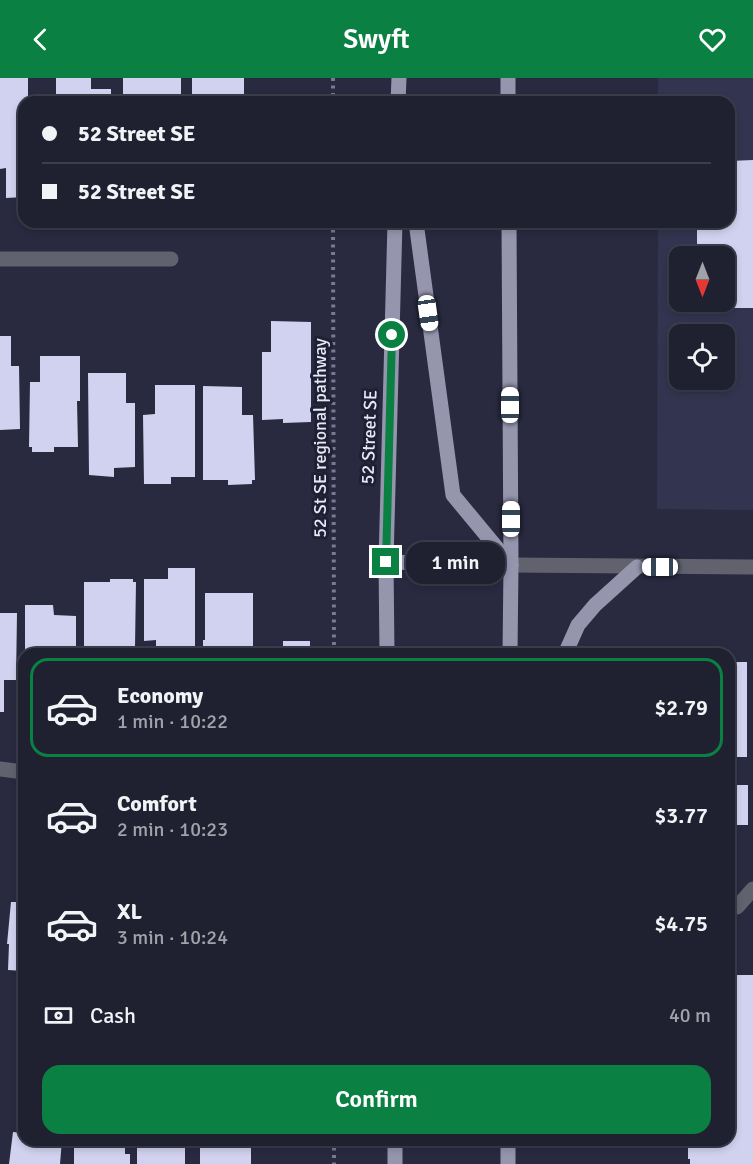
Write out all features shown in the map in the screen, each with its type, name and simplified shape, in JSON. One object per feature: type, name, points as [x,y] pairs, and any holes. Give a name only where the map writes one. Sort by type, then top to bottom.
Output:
[{"type":"main road","points":[[508,78],[508,96]]},
{"type":"main road","name":"52 Street SE","points":[[387,648],[386,562],[395,228]]},
{"type":"main road","points":[[417,228],[453,495],[511,565]]},
{"type":"main road","points":[[509,228],[510,648]]},
{"type":"main road","points":[[386,562],[511,565]]},
{"type":"main road","points":[[568,648],[578,625],[595,605],[637,567]]},
{"type":"main road","points":[[395,1146],[395,1164]]},
{"type":"main road","points":[[508,1146],[508,1164]]},
{"type":"street","points":[[0,259],[171,259]]},
{"type":"street","points":[[511,565],[753,567]]},
{"type":"street","points":[[0,769],[18,771]]},
{"type":"street","points":[[737,907],[753,889]]},
{"type":"path","points":[[333,78],[333,96]]},
{"type":"path","name":"52 St SE regional pathway","points":[[333,228],[334,648]]},
{"type":"path","points":[[334,1146],[334,1164]]},
{"type":"shaded area","points":[[658,78],[753,78],[753,510],[657,509],[658,228],[735,228],[735,96],[658,96]]},
{"type":"building","points":[[0,78],[28,78],[28,96],[18,96],[18,197],[6,198],[6,168],[0,169]]},
{"type":"building","points":[[56,78],[91,78],[91,89],[111,89],[111,96],[56,96]]},
{"type":"building","points":[[123,78],[181,78],[181,96],[123,96]]},
{"type":"building","points":[[192,78],[244,78],[244,96],[192,96]]},
{"type":"building","points":[[753,160],[753,308],[735,308],[735,246],[697,246],[697,228],[735,228],[735,161]]},
{"type":"building","points":[[271,321],[311,322],[311,422],[283,423],[283,419],[262,420],[262,352],[271,352]]},
{"type":"building","points":[[0,336],[11,336],[11,366],[19,366],[20,429],[0,430]]},
{"type":"building","points":[[40,356],[80,356],[80,401],[77,401],[78,447],[54,447],[54,452],[32,452],[32,447],[29,447],[30,382],[40,382]]},
{"type":"building","points":[[88,373],[126,373],[126,403],[135,403],[135,467],[114,468],[114,477],[89,475]]},
{"type":"building","points":[[155,385],[195,385],[195,477],[171,477],[171,484],[144,484],[143,415],[155,414]]},
{"type":"building","points":[[203,386],[242,387],[242,415],[253,415],[255,480],[252,480],[252,484],[228,485],[228,480],[203,480]]},
{"type":"building","points":[[168,568],[195,568],[195,648],[156,648],[156,640],[144,641],[144,579],[168,579]]},
{"type":"building","points":[[110,579],[133,579],[133,582],[136,582],[135,647],[84,648],[84,582],[110,582]]},
{"type":"building","points":[[205,593],[253,593],[253,648],[203,648],[203,640],[205,640]]},
{"type":"building","points":[[25,605],[53,605],[54,615],[76,616],[76,648],[25,648]]},
{"type":"building","points":[[0,613],[17,613],[16,680],[4,680],[4,712],[0,712]]},
{"type":"building","points":[[283,641],[310,641],[310,648],[283,648]]},
{"type":"building","points":[[735,662],[747,662],[747,757],[735,757]]},
{"type":"building","points":[[735,785],[748,785],[748,825],[735,825]]},
{"type":"building","points":[[11,902],[18,902],[18,971],[8,970],[9,944],[7,944]]},
{"type":"building","points":[[735,975],[753,975],[753,1164],[690,1164],[690,1159],[688,1159],[688,1146],[735,1146]]},
{"type":"building","points":[[13,1132],[18,1132],[18,1146],[62,1146],[60,1164],[9,1164]]},
{"type":"building","points":[[74,1146],[125,1146],[125,1154],[130,1154],[130,1164],[74,1164]]},
{"type":"building","points":[[137,1146],[185,1146],[185,1164],[137,1164]]},
{"type":"building","points":[[200,1146],[251,1146],[251,1164],[200,1164]]},
{"type":"route","points":[[386,562],[392,335]]}]
